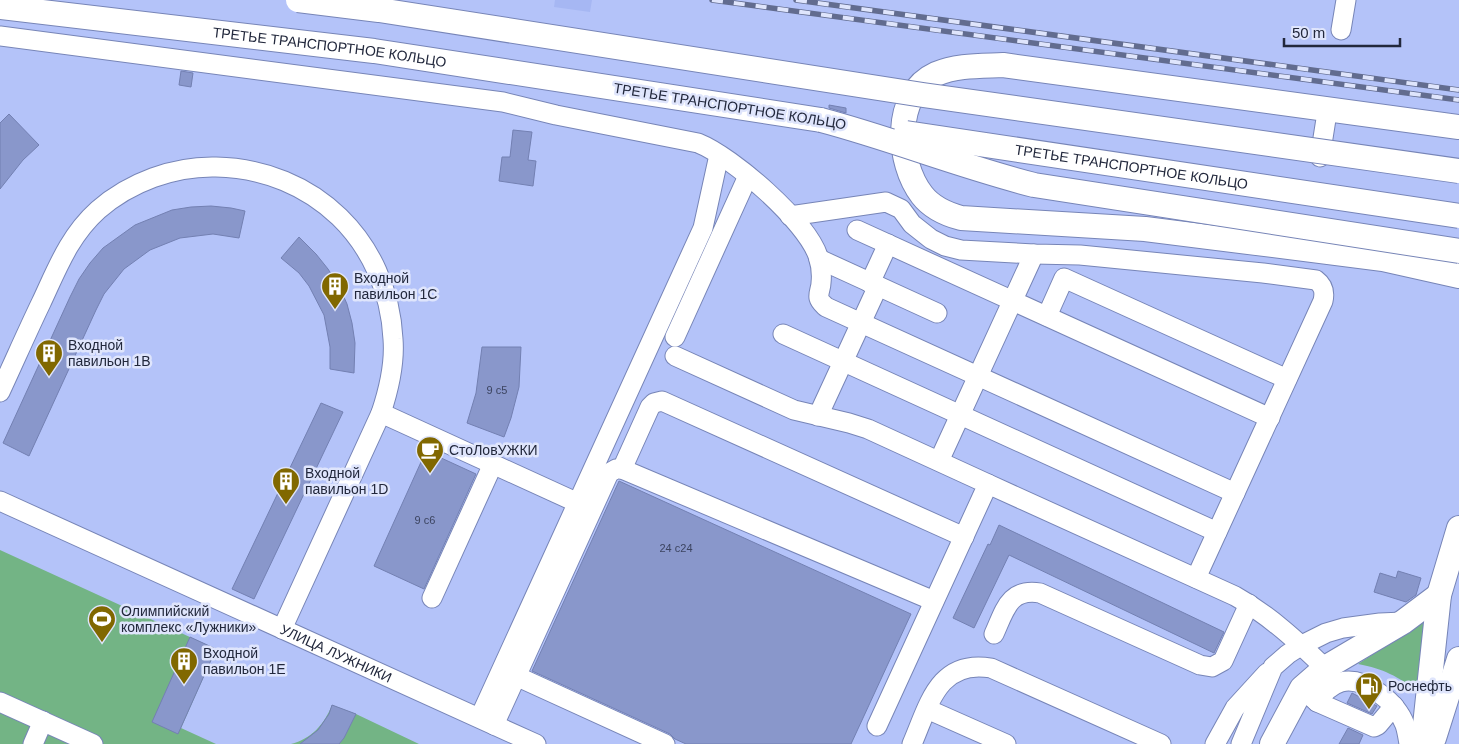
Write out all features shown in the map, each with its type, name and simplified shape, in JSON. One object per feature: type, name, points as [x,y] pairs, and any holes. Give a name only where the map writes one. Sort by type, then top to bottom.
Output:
[{"type":"main road","points":[[298,0],[379,10],[923,95],[1459,171]]},
{"type":"main road","name":"ТРЕТЬЕ ТРАНСПОРТНОЕ КОЛЬЦО","points":[[0,7],[374,50],[821,120],[1459,216]]},
{"type":"main road","points":[[1459,127],[1003,65],[963,66],[934,75],[916,89],[905,112],[904,133],[906,161],[911,177],[922,196],[940,211],[961,218],[1145,229],[1383,258],[1459,276]]},
{"type":"main road","points":[[821,120],[873,134],[1002,177],[1034,184],[1459,251]]},
{"type":"main road","points":[[1423,744],[1439,595],[1459,528]]},
{"type":"main road","points":[[1272,744],[1310,695],[1325,668],[1403,622],[1439,595]]},
{"type":"main road","points":[[1432,744],[1459,659]]},
{"type":"street","points":[[1341,30],[1346,0]]},
{"type":"street","points":[[0,36],[503,102],[556,115],[698,143],[719,155],[748,176],[807,235],[819,259],[821,270],[819,298],[826,307],[1235,493]]},
{"type":"street","points":[[1320,158],[1326,119]]},
{"type":"street","points":[[487,721],[578,503],[703,228],[719,155]]},
{"type":"street","points":[[0,392],[70,242],[99,209],[125,191],[159,175],[203,167],[237,167],[273,176],[306,191],[323,202],[352,230],[366,249],[384,289],[390,311],[393,340],[390,376],[381,413],[282,629]]},
{"type":"street","points":[[674,337],[748,176]]},
{"type":"street","points":[[790,216],[886,202],[901,209],[912,224],[923,234],[945,246],[960,250],[1075,254],[1316,280],[1324,290],[1323,301],[1196,578]]},
{"type":"street","points":[[857,230],[1270,418]]},
{"type":"street","points":[[818,416],[861,323],[888,244]]},
{"type":"street","points":[[939,461],[1034,254]]},
{"type":"street","points":[[1047,316],[1075,254]]},
{"type":"street","points":[[819,259],[936,313]]},
{"type":"street","points":[[1064,278],[1287,379]]},
{"type":"street","points":[[783,334],[1217,532]]},
{"type":"street","points":[[675,356],[794,410],[868,429],[1196,578],[1249,604],[1302,645],[1325,668]]},
{"type":"street","points":[[622,469],[650,407],[662,401],[964,537]]},
{"type":"street","points":[[381,413],[578,503]]},
{"type":"street","points":[[432,598],[493,464]]},
{"type":"street","points":[[487,721],[516,676],[609,473],[616,469],[622,469],[934,601]]},
{"type":"street","points":[[877,726],[988,484]]},
{"type":"street","name":"УЛИЦА ЛУЖНИКИ","points":[[0,501],[536,744]]},
{"type":"street","points":[[994,634],[1009,602],[1015,597],[1030,591],[1040,593],[1200,666],[1212,666],[1223,661],[1249,604]]},
{"type":"street","points":[[1215,744],[1235,708],[1273,666],[1302,645],[1326,633],[1343,628],[1403,622]]},
{"type":"street","points":[[912,744],[937,687],[944,678],[965,667],[979,666],[991,668],[1161,744]]},
{"type":"street","points":[[1241,744],[1273,666]]},
{"type":"street","points":[[516,676],[665,744]]},
{"type":"street","points":[[1310,695],[1341,682],[1357,682],[1378,691],[1394,706],[1405,724],[1409,744]]},
{"type":"street","points":[[1310,695],[1374,727],[1394,706]]},
{"type":"street","points":[[0,702],[93,744]]},
{"type":"street","points":[[927,709],[1006,744]]},
{"type":"street","points":[[33,744],[43,721]]},
{"type":"shaded area","points":[[555,0],[592,0],[590,12],[554,7]]},
{"type":"green space","name":"Олимпийский комплекс «Лужники»","points":[[0,550],[216,649],[181,728],[216,744],[0,744]]},
{"type":"green space","points":[[1430,613],[1419,692],[1390,674],[1358,664],[1420,623]]},
{"type":"green space","points":[[332,705],[356,714],[419,744],[291,744],[311,735],[321,725]]},
{"type":"building","points":[[181,71],[193,73],[191,87],[179,85]]},
{"type":"building","points":[[829,105],[846,108],[846,113],[829,108]]},
{"type":"building","points":[[9,114],[39,145],[23,160],[0,189],[0,123]]},
{"type":"building","points":[[513,130],[532,132],[528,160],[536,161],[533,186],[499,181],[502,157],[510,157]]},
{"type":"building","name":"Входной павильон 1B","points":[[211,206],[245,211],[239,238],[213,234],[180,238],[150,250],[124,269],[104,294],[29,456],[3,443],[79,279],[103,248],[135,225],[172,210]]},
{"type":"building","name":"Входной павильон 1C","points":[[299,237],[328,269],[339,286],[347,304],[355,343],[354,373],[330,369],[330,347],[324,315],[309,286],[299,273],[281,258]]},
{"type":"building","points":[[482,347],[521,347],[519,387],[504,437],[467,423],[476,393]]},
{"type":"building","name":"Входной павильон 1D","points":[[321,403],[343,412],[254,599],[232,589]]},
{"type":"building","points":[[426,451],[476,474],[424,589],[374,566]]},
{"type":"building","points":[[619,481],[911,614],[851,744],[686,744],[675,739],[670,734],[532,671]]},
{"type":"building","points":[[999,525],[1224,632],[1214,653],[1009,555],[974,628],[953,618]]},
{"type":"building","points":[[1398,571],[1421,578],[1416,595],[1406,602],[1374,592],[1380,573],[1396,578]]},
{"type":"building","name":"Входной павильон 1E","points":[[190,637],[216,649],[178,734],[152,722]]},
{"type":"building","points":[[1352,693],[1377,706],[1372,714],[1347,703]]},
{"type":"building","points":[[332,705],[356,714],[344,738],[339,744],[300,744],[318,730],[329,714]]},
{"type":"building","points":[[1348,728],[1363,735],[1359,744],[1339,744]]},
{"type":"railway","points":[[712,0],[1459,100]]},
{"type":"railway","points":[[796,0],[1459,90]]},
{"type":"place","name":"Входной павильон 1C","points":[[335,310]]},
{"type":"place","name":"Входной павильон 1B","points":[[49,377]]},
{"type":"place","name":"СтоЛовУЖКИ","points":[[430,474]]},
{"type":"place","name":"Входной павильон 1D","points":[[286,505]]},
{"type":"place","name":"Олимпийский комплекс «Лужники»","points":[[102,643]]},
{"type":"place","name":"Входной павильон 1E","points":[[184,685]]},
{"type":"place","name":"Роснефть","points":[[1369,710]]}]
